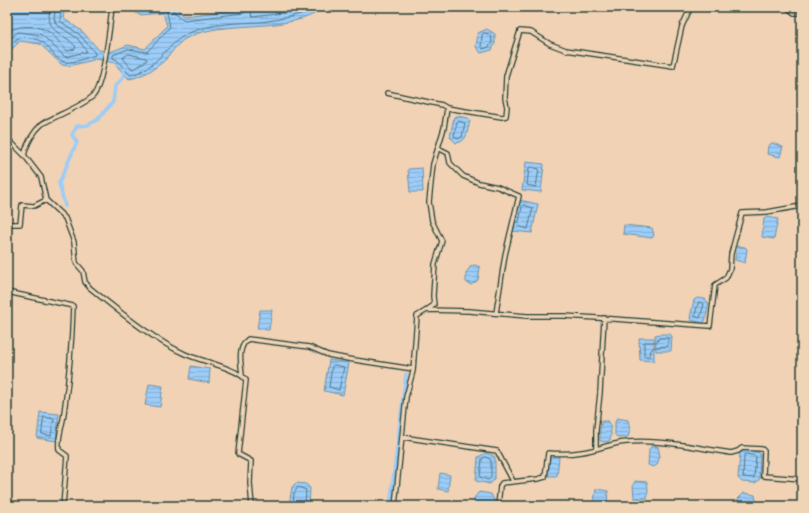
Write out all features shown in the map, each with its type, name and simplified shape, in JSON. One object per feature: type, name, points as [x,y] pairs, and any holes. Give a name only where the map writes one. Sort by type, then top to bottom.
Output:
[{"type":"street","points":[[24,155],[26,146],[36,129],[42,124],[93,96],[97,90],[107,49],[112,7]]},
{"type":"street","points":[[387,93],[442,105],[447,108],[502,117],[506,116],[506,76],[520,32],[523,30],[531,32],[550,44],[566,50],[673,66],[682,26],[691,7]]},
{"type":"street","points":[[787,7],[794,13],[802,13]]},
{"type":"street","points":[[395,506],[406,397],[413,369],[417,316],[434,305],[433,296],[435,264],[442,241],[432,220],[430,202],[432,164],[444,128],[447,108]]},
{"type":"street","points":[[802,121],[802,130]]},
{"type":"street","points":[[7,138],[24,155],[41,177],[46,200],[65,218],[74,242],[76,263],[83,271],[85,282],[90,288],[167,345],[187,355],[242,375],[246,380],[238,454],[251,461],[250,483],[252,506]]},
{"type":"street","points":[[438,148],[448,153],[450,163],[463,176],[479,183],[498,187],[519,196],[505,255],[496,313]]},
{"type":"street","points":[[427,310],[527,316],[604,318],[710,326],[715,285],[726,278],[730,269],[742,213],[767,212],[802,206],[802,192]]},
{"type":"street","points":[[7,230],[10,224],[20,224],[22,205],[34,206],[46,200]]},
{"type":"street","points":[[7,292],[73,306],[72,339],[64,415],[58,444],[59,450],[68,456],[63,506]]},
{"type":"street","points":[[596,448],[604,318]]},
{"type":"street","points":[[242,375],[240,354],[243,343],[248,339],[309,347],[328,355],[413,369]]},
{"type":"street","points":[[402,437],[497,451],[513,481]]},
{"type":"street","points":[[498,506],[500,484],[513,481],[538,479],[545,476],[548,453],[566,454],[616,443],[657,441],[671,445],[731,453],[742,448],[762,449],[764,451],[763,476],[802,479]]},
{"type":"water","points":[[7,7],[65,7],[63,18],[83,32],[99,50],[110,52],[128,45],[145,49],[167,26],[163,13],[139,15],[129,7],[176,7],[184,16],[260,7],[323,7],[314,14],[287,22],[223,28],[192,35],[182,41],[158,66],[129,79],[114,63],[97,59],[69,66],[62,65],[40,44],[20,41],[7,54]]},
{"type":"water","points":[[487,29],[495,34],[495,43],[492,50],[481,53],[476,47],[478,33]]},
{"type":"water","points":[[457,116],[468,118],[470,121],[465,138],[463,141],[456,143],[450,137],[454,117]]},
{"type":"water","points":[[772,143],[783,147],[780,157],[767,154],[768,146]]},
{"type":"water","points":[[526,162],[544,164],[541,192],[522,190]]},
{"type":"water","points":[[422,168],[423,192],[410,192],[408,169]]},
{"type":"water","points":[[519,200],[538,204],[532,233],[512,231]]},
{"type":"water","points":[[767,217],[778,219],[774,239],[762,237],[764,219]]},
{"type":"water","points":[[624,225],[652,228],[654,235],[652,238],[623,234]]},
{"type":"water","points":[[737,246],[745,247],[747,249],[745,263],[735,260]]},
{"type":"water","points":[[475,265],[480,267],[478,280],[471,285],[466,282],[466,273],[471,266]]},
{"type":"water","points":[[697,298],[705,299],[709,303],[705,321],[703,323],[691,320],[690,318],[694,300]]},
{"type":"water","points":[[260,310],[272,310],[269,330],[257,329]]},
{"type":"water","points":[[670,334],[672,336],[671,351],[656,351],[655,335]]},
{"type":"water","points":[[639,338],[654,338],[654,361],[640,360]]},
{"type":"water","points":[[329,360],[349,363],[343,395],[324,391]]},
{"type":"water","points":[[191,366],[210,369],[209,383],[189,379]]},
{"type":"water","points":[[149,384],[163,386],[160,407],[145,405]]},
{"type":"water","points":[[40,412],[59,414],[56,441],[37,438]]},
{"type":"water","points":[[617,418],[628,420],[630,430],[628,437],[618,438],[615,435],[615,422]]},
{"type":"water","points":[[602,421],[608,421],[610,428],[610,440],[607,442],[600,441]]},
{"type":"water","points":[[652,445],[658,447],[660,456],[657,465],[653,467],[648,465],[649,450]]},
{"type":"water","points":[[744,450],[757,451],[760,454],[759,480],[755,483],[742,482],[738,478],[740,453]]},
{"type":"water","points":[[486,453],[494,456],[495,458],[495,479],[490,484],[476,481],[478,457]]},
{"type":"water","points":[[550,455],[557,455],[559,457],[557,476],[548,476]]},
{"type":"water","points":[[440,473],[450,475],[448,491],[438,489]]},
{"type":"water","points":[[635,481],[647,482],[647,499],[634,498],[633,485]]},
{"type":"water","points":[[296,483],[306,484],[310,488],[309,506],[289,505],[292,487]]},
{"type":"water","points":[[596,489],[608,491],[607,506],[593,506]]},
{"type":"water","points":[[479,492],[491,494],[494,500],[493,506],[474,506],[474,498]]},
{"type":"water","points":[[744,493],[755,495],[757,506],[737,506],[738,499]]},
{"type":"waterway","points":[[65,206],[59,183],[77,142],[72,135],[77,126],[88,125],[97,120],[113,102],[115,86],[123,78],[124,69]]},
{"type":"waterway","points":[[390,506],[406,374]]}]
